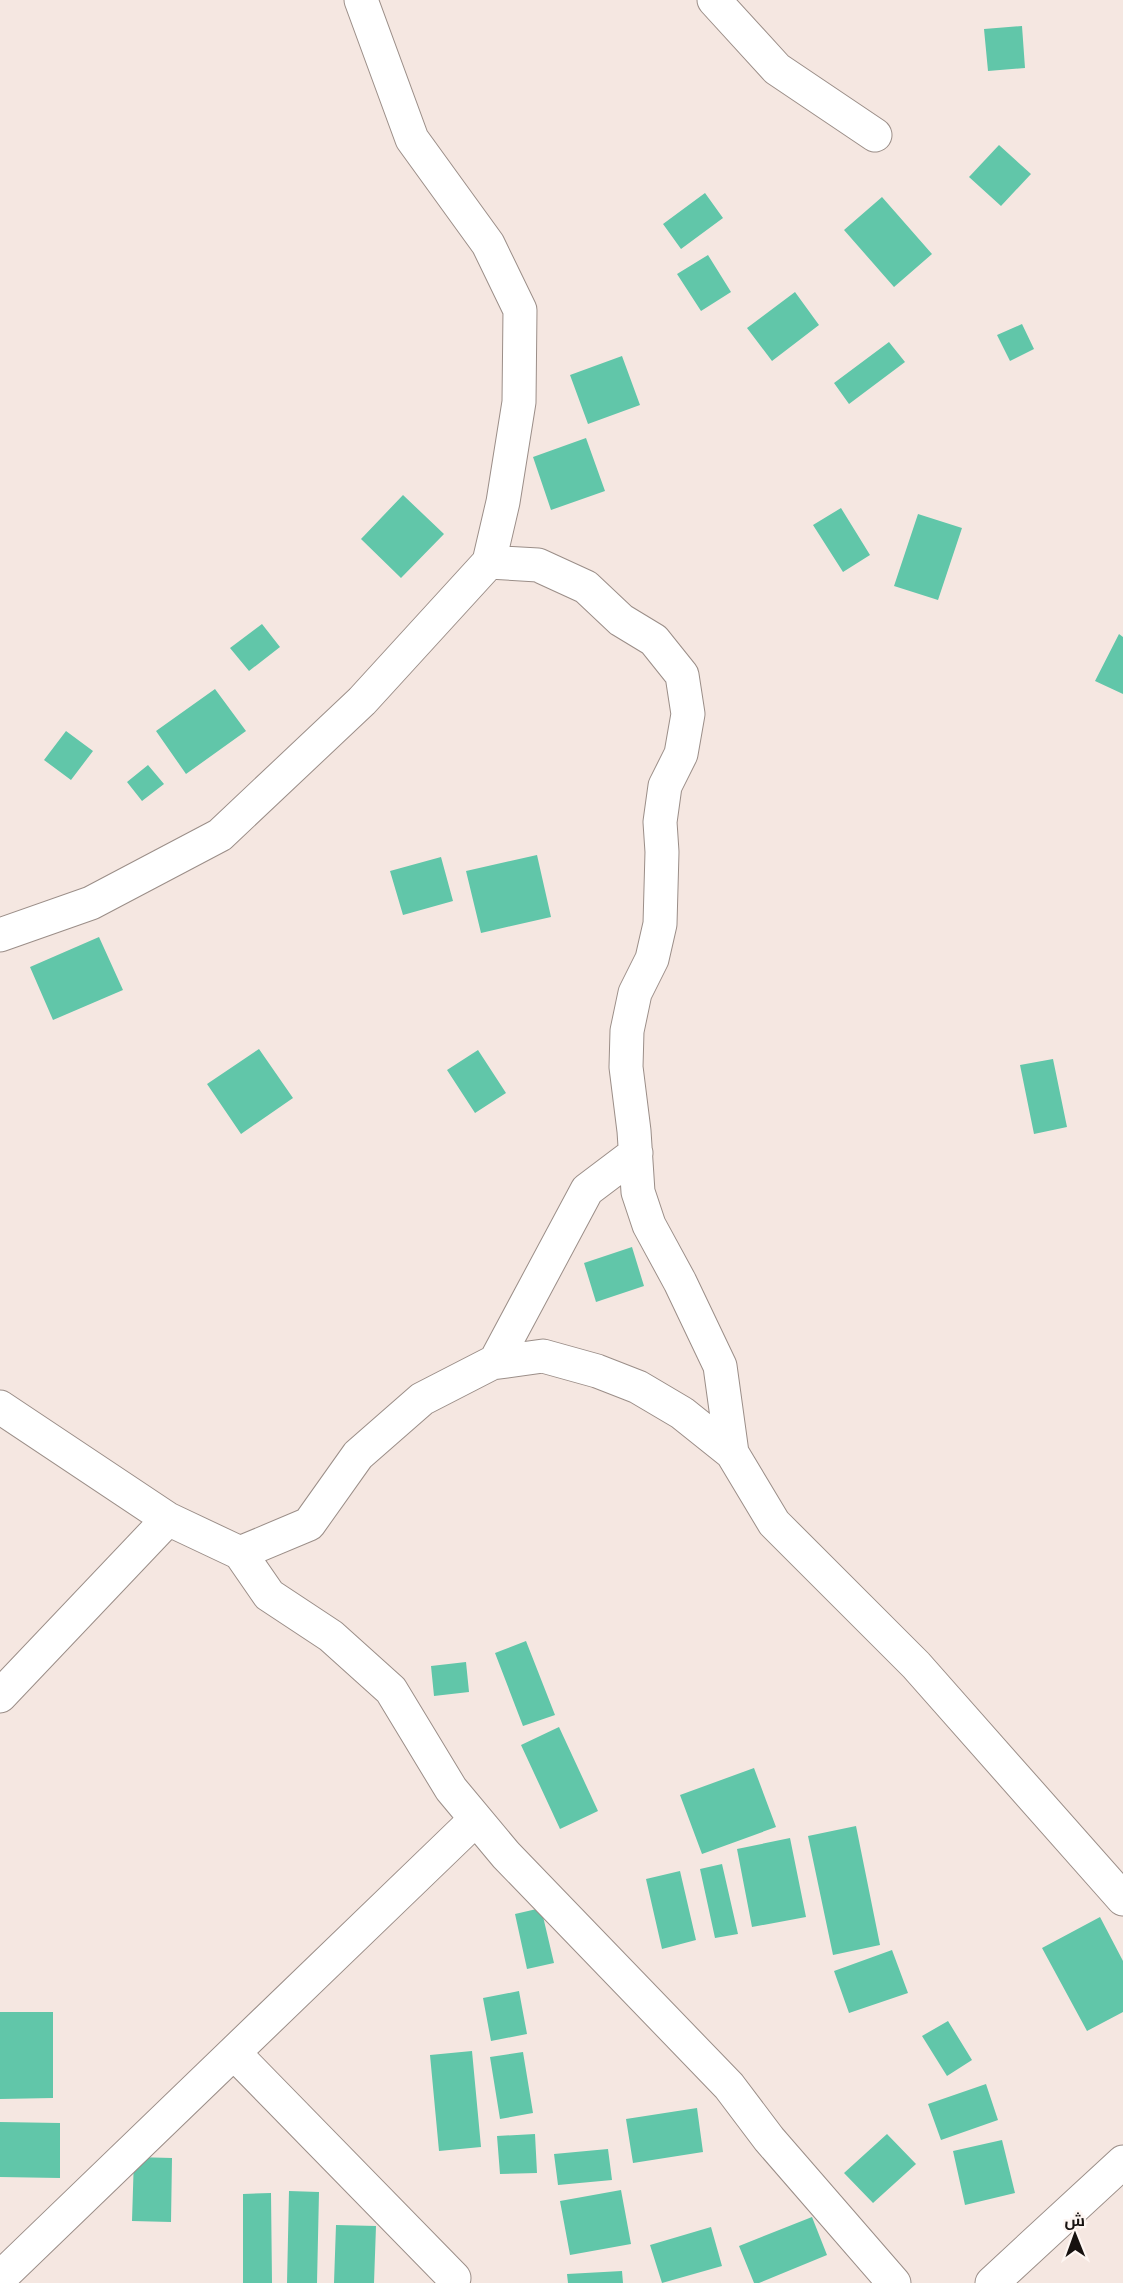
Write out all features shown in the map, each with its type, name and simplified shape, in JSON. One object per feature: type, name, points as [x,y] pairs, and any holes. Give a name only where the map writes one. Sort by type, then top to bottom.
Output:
[{"type":"street","points":[[0,935],[91,903],[220,835],[362,700],[489,562],[503,502],[519,402],[519,310],[488,244],[412,139],[361,0]]},
{"type":"street","points":[[714,0],[777,69],[875,135]]},
{"type":"street","points":[[489,562],[538,565],[586,587],[621,620],[654,640],[682,675],[688,714],[681,754],[665,786],[660,822],[662,852],[660,924],[652,959],[635,993],[627,1031],[626,1067],[638,1192],[649,1225],[680,1282],[720,1366],[732,1453]]},
{"type":"street","points":[[495,1362],[587,1190],[636,1153]]},
{"type":"street","points":[[240,1553],[309,1524],[358,1455],[422,1399],[495,1362],[543,1356],[597,1371],[638,1387],[682,1413],[732,1453],[774,1522],[916,1665],[1123,1899]]},
{"type":"street","points":[[0,1407],[168,1519],[240,1553],[269,1594],[331,1636],[391,1690],[450,1789],[506,1855],[729,2086],[769,2139],[894,2283]]},
{"type":"street","points":[[0,1696],[168,1519]]},
{"type":"street","points":[[0,2278],[476,1819]]},
{"type":"street","points":[[234,2053],[454,2281]]},
{"type":"street","points":[[992,2283],[1123,2162]]},
{"type":"building","points":[[1022,26],[1025,68],[988,71],[984,29]]},
{"type":"building","points":[[999,145],[1031,174],[1001,206],[969,177]]},
{"type":"building","points":[[705,193],[723,218],[681,249],[663,224]]},
{"type":"building","points":[[882,197],[932,254],[894,287],[844,230]]},
{"type":"building","points":[[708,255],[731,292],[701,311],[677,274]]},
{"type":"building","points":[[795,292],[819,325],[772,361],[747,328]]},
{"type":"building","points":[[1022,324],[1034,349],[1010,361],[997,335]]},
{"type":"building","points":[[889,342],[905,362],[849,404],[834,383]]},
{"type":"building","points":[[622,356],[640,405],[588,424],[570,375]]},
{"type":"building","points":[[586,438],[605,491],[551,510],[533,457]]},
{"type":"building","points":[[403,495],[444,534],[401,578],[361,539]]},
{"type":"building","points":[[841,508],[870,555],[843,572],[813,525]]},
{"type":"building","points":[[918,514],[962,528],[938,600],[894,586]]},
{"type":"building","points":[[262,624],[280,647],[249,671],[230,648]]},
{"type":"building","points":[[1119,634],[1123,637],[1123,694],[1095,681]]},
{"type":"building","points":[[215,689],[246,731],[186,774],[156,731]]},
{"type":"building","points":[[66,731],[93,751],[71,780],[44,760]]},
{"type":"building","points":[[148,765],[164,784],[142,801],[127,782]]},
{"type":"building","points":[[537,855],[551,917],[481,933],[466,871]]},
{"type":"building","points":[[441,857],[453,901],[403,915],[390,871]]},
{"type":"building","points":[[99,937],[123,990],[53,1020],[30,967]]},
{"type":"building","points":[[259,1049],[293,1098],[241,1134],[207,1084]]},
{"type":"building","points":[[478,1050],[506,1093],[475,1113],[447,1070]]},
{"type":"building","points":[[1053,1059],[1067,1127],[1034,1134],[1020,1065]]},
{"type":"building","points":[[632,1247],[644,1286],[596,1302],[584,1263]]},
{"type":"building","points":[[526,1641],[555,1715],[523,1726],[495,1653]]},
{"type":"building","points":[[466,1662],[469,1692],[434,1696],[431,1666]]},
{"type":"building","points":[[559,1727],[598,1811],[560,1829],[521,1745]]},
{"type":"building","points":[[754,1768],[776,1827],[702,1854],[680,1795]]},
{"type":"building","points":[[856,1826],[880,1945],[833,1955],[808,1836]]},
{"type":"building","points":[[790,1838],[806,1917],[752,1927],[737,1849]]},
{"type":"building","points":[[722,1864],[738,1934],[715,1938],[700,1869]]},
{"type":"building","points":[[680,1871],[696,1940],[662,1949],[646,1879]]},
{"type":"building","points":[[541,1908],[554,1963],[527,1969],[515,1914]]},
{"type":"building","points":[[1100,1917],[1123,1961],[1123,2012],[1087,2031],[1042,1948]]},
{"type":"building","points":[[892,1950],[908,1993],[849,2013],[834,1971]]},
{"type":"building","points":[[519,1991],[527,2034],[491,2041],[483,1998]]},
{"type":"building","points":[[0,2012],[53,2012],[53,2098],[0,2099]]},
{"type":"building","points":[[948,2021],[972,2060],[947,2076],[922,2036]]},
{"type":"building","points":[[472,2051],[481,2147],[439,2151],[430,2055]]},
{"type":"building","points":[[523,2052],[533,2113],[500,2119],[490,2057]]},
{"type":"building","points":[[986,2084],[998,2120],[941,2140],[928,2104]]},
{"type":"building","points":[[697,2108],[703,2152],[633,2163],[626,2119]]},
{"type":"building","points":[[0,2122],[60,2123],[60,2178],[0,2177]]},
{"type":"building","points":[[535,2134],[537,2173],[500,2174],[497,2136]]},
{"type":"building","points":[[887,2134],[916,2164],[873,2203],[844,2173]]},
{"type":"building","points":[[1002,2140],[1015,2193],[965,2205],[953,2151]]},
{"type":"building","points":[[608,2149],[612,2180],[558,2185],[554,2154]]},
{"type":"building","points":[[134,2157],[172,2158],[171,2222],[132,2221]]},
{"type":"building","points":[[621,2190],[631,2244],[570,2255],[560,2201]]},
{"type":"building","points":[[289,2191],[319,2192],[317,2283],[287,2283]]},
{"type":"building","points":[[271,2193],[272,2283],[243,2283],[243,2194]]},
{"type":"building","points":[[812,2217],[827,2255],[754,2283],[739,2246]]},
{"type":"building","points":[[336,2225],[376,2226],[374,2283],[334,2283]]},
{"type":"building","points":[[711,2227],[722,2266],[662,2283],[650,2245]]},
{"type":"building","points":[[622,2271],[623,2283],[568,2283],[567,2274]]}]
